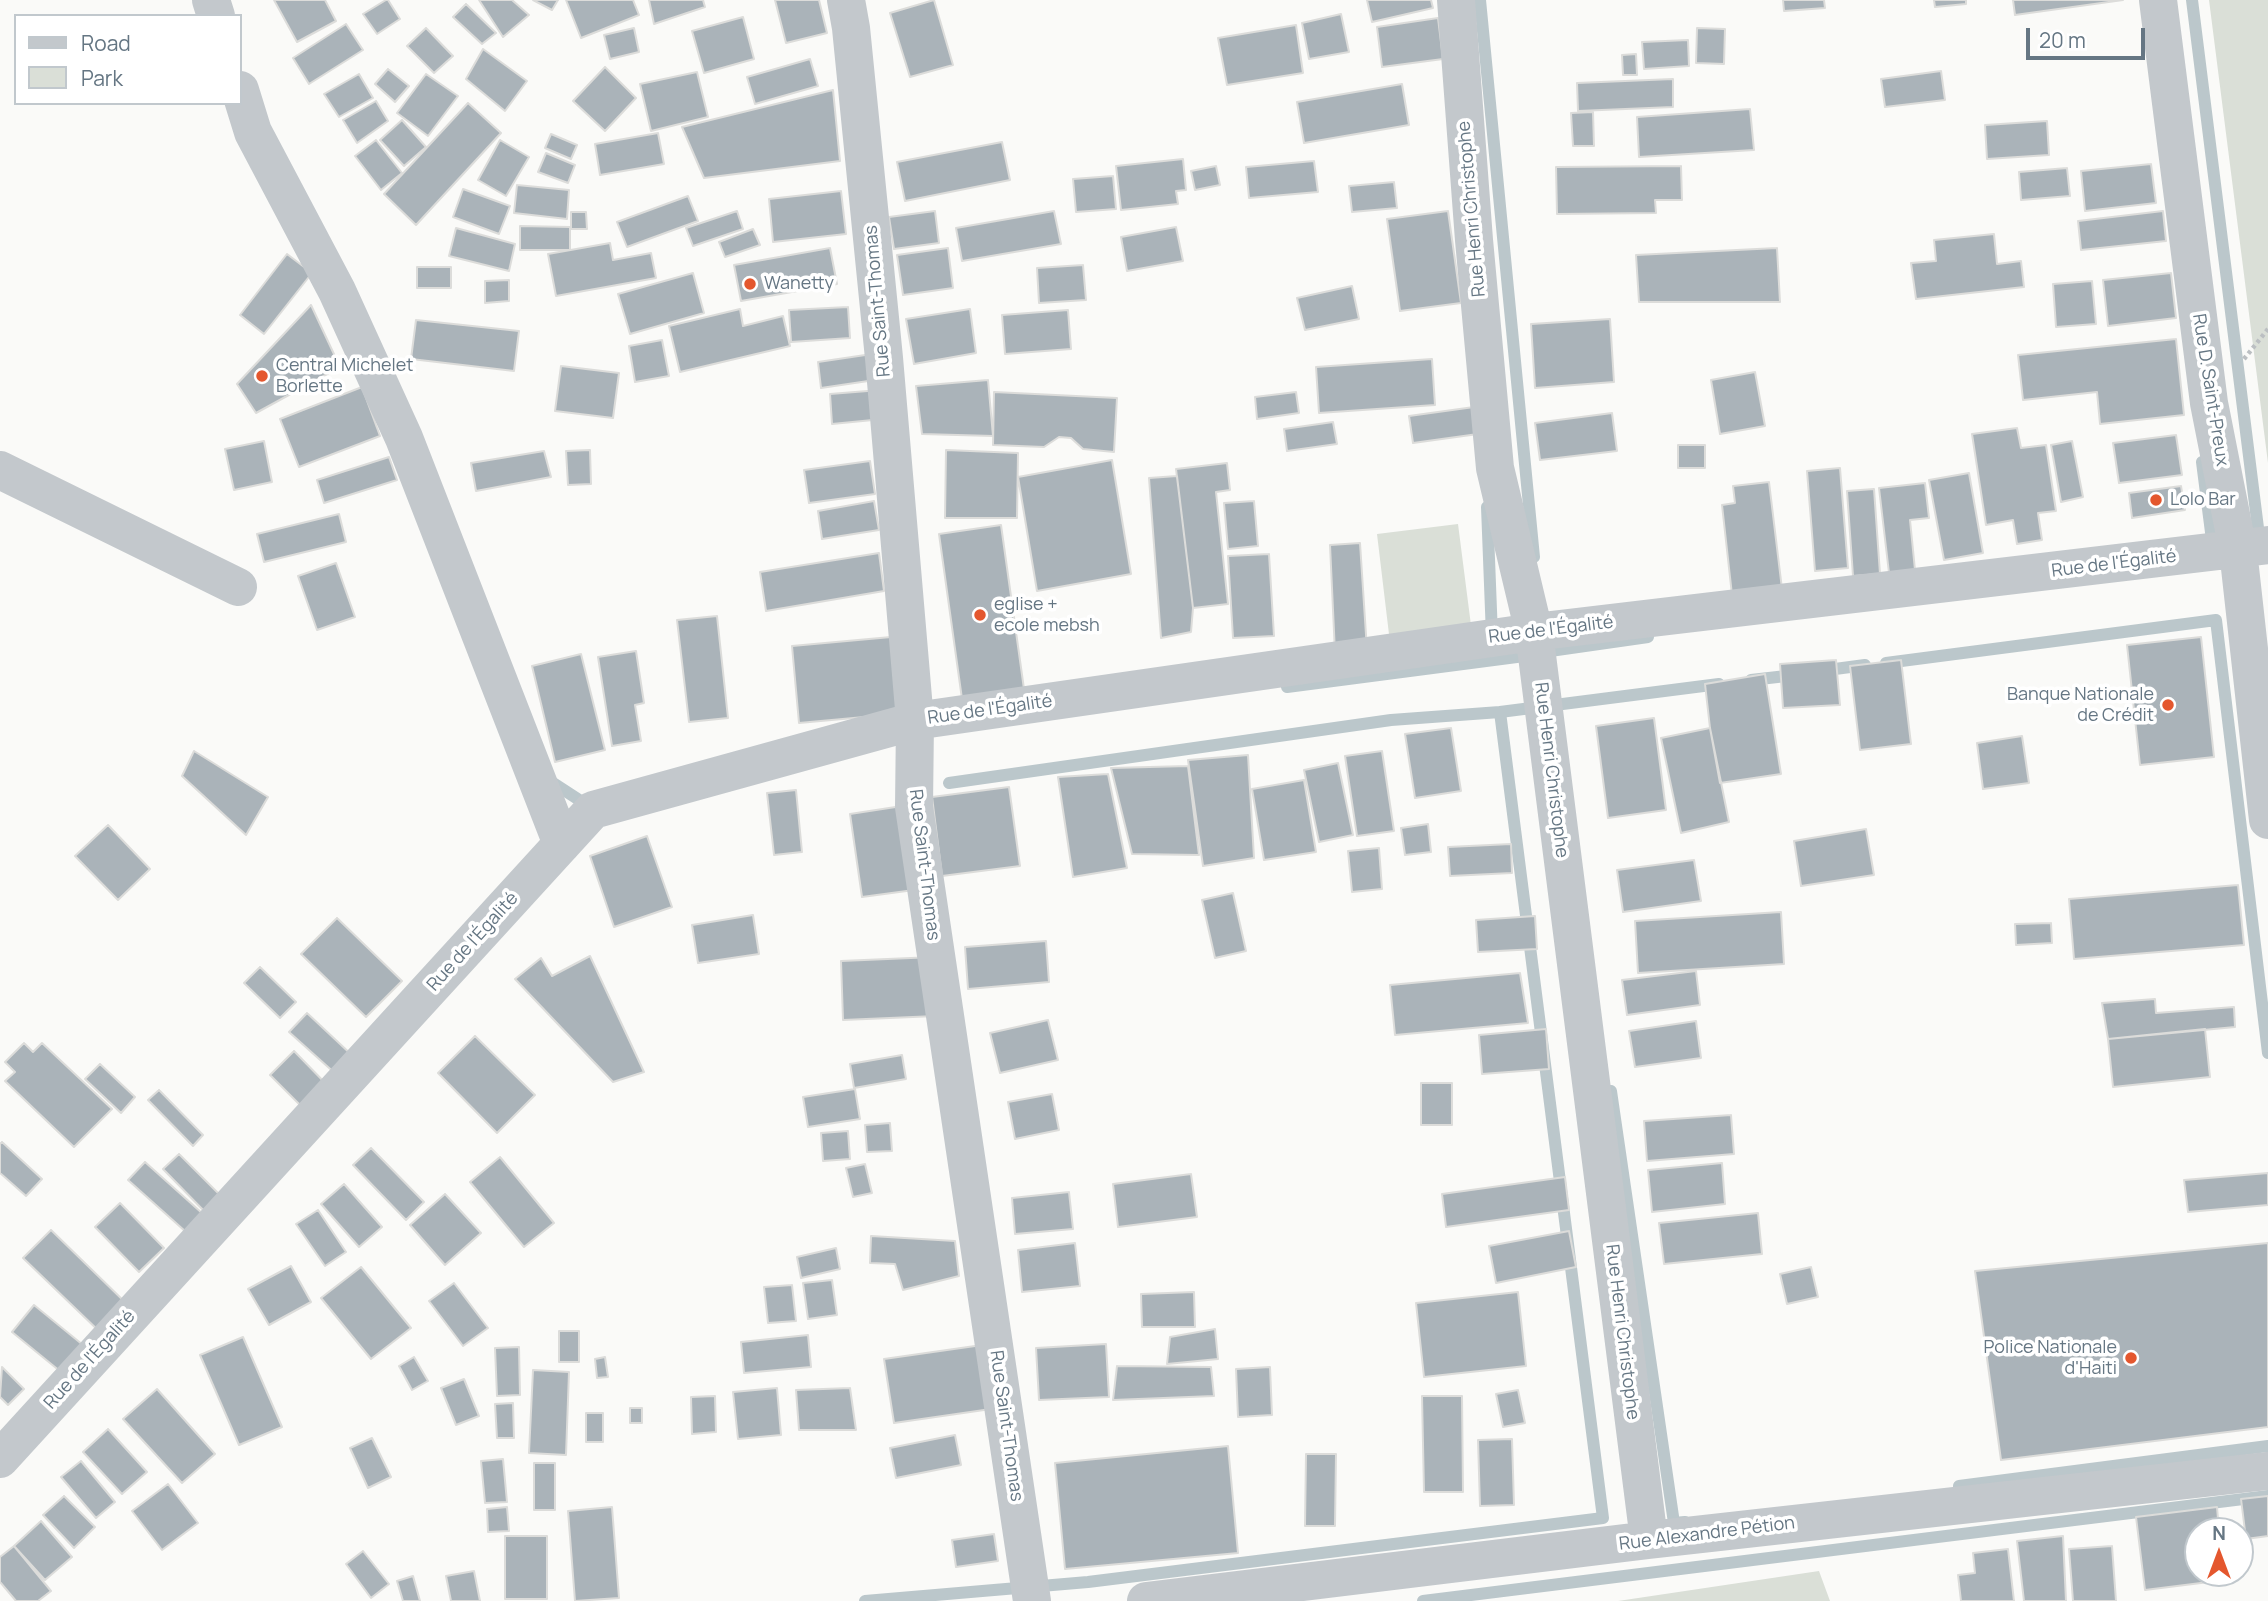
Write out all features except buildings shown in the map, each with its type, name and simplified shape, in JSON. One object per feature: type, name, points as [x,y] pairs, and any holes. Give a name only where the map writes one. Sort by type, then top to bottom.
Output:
[{"type":"street","name":"Rue Saint-Thomas","points":[[846,0],[852,28],[884,358],[915,721],[914,807],[1032,1601]]},
{"type":"street","name":"Rue Henri Christophe","points":[[1456,0],[1495,468],[1534,632],[1649,1540]]},
{"type":"street","name":"Rue D. Saint-Preux","points":[[2158,0],[2209,403],[2253,548],[2268,820]]},
{"type":"street","points":[[242,96],[253,132],[337,291],[404,438],[562,844]]},
{"type":"street","points":[[0,470],[238,587]]},
{"type":"street","name":"Rue de l'Égalité","points":[[0,1460],[593,810],[915,721],[1534,632],[2253,548]]},
{"type":"street","name":"Rue Alexandre Pétion","points":[[1146,1601],[1649,1540],[2268,1471]]},
{"type":"green space","points":[[2209,0],[2268,0],[2268,463]]},
{"type":"green space","points":[[1458,524],[1473,641],[1391,651],[1377,534]]},
{"type":"green space","points":[[1819,1571],[1830,1601],[1618,1601]]},
{"type":"waterway","points":[[1480,0],[1534,557]]},
{"type":"waterway","points":[[2192,0],[2260,544]]},
{"type":"waterway","points":[[2202,462],[2213,548]]},
{"type":"waterway","points":[[1487,507],[1492,636]]},
{"type":"waterway","points":[[1886,663],[2216,620],[2268,1053]]},
{"type":"waterway","points":[[1543,652],[1648,637]]},
{"type":"waterway","points":[[1287,687],[1532,655]]},
{"type":"waterway","points":[[1820,671],[1865,665]]},
{"type":"waterway","points":[[1751,680],[1795,675]]},
{"type":"waterway","points":[[949,783],[1391,720],[1500,712],[1719,684]]},
{"type":"waterway","points":[[865,1601],[1088,1582],[1603,1518],[1500,712]]},
{"type":"waterway","points":[[547,779],[590,807]]},
{"type":"waterway","points":[[1611,1091],[1674,1523],[1685,1522]]},
{"type":"waterway","points":[[1959,1486],[2268,1446]]},
{"type":"waterway","points":[[1423,1601],[2268,1496]]},
{"type":"place","name":"Wanetty","points":[[750,284]]},
{"type":"place","name":"Central Michelet Borlette","points":[[262,376]]},
{"type":"place","name":"Lolo Bar","points":[[2156,500]]},
{"type":"place","name":"eglise + ecole mebsh","points":[[980,615]]},
{"type":"place","name":"Banque Nationale de Crédit","points":[[2168,705]]},
{"type":"place","name":"Police Nationale d'Haiti","points":[[2131,1358]]}]
